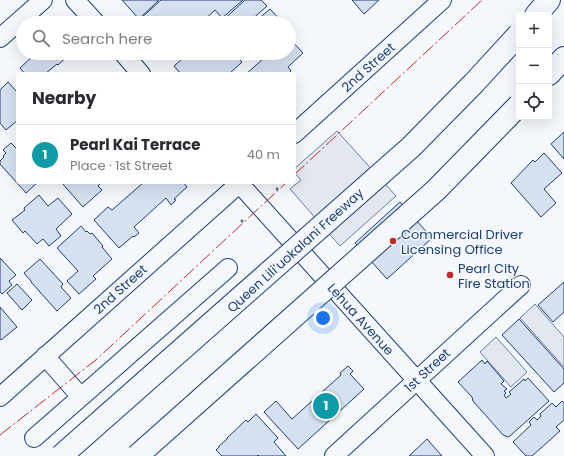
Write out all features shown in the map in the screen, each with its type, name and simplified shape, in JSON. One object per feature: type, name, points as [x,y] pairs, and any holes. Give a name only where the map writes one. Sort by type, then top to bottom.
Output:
[{"type":"highway","points":[[539,12],[549,0]]},
{"type":"highway","name":"Queen Liliʻuokalani Freeway","points":[[61,456],[411,147],[474,83],[516,37]]},
{"type":"highway","points":[[552,71],[564,58]]},
{"type":"highway","points":[[137,456],[436,190],[516,108]]},
{"type":"street","points":[[25,16],[43,0]]},
{"type":"street","points":[[75,0],[90,16]]},
{"type":"street","name":"2nd Street","points":[[296,132],[442,0]]},
{"type":"street","points":[[0,38],[16,24]]},
{"type":"street","points":[[129,60],[139,72]]},
{"type":"street","name":"2nd Street","points":[[0,397],[237,184]]},
{"type":"street","name":"Lehua Avenue","points":[[241,184],[485,456]]},
{"type":"street","points":[[34,438],[228,268]]},
{"type":"street","name":"1st Street","points":[[334,456],[521,285]]},
{"type":"street","points":[[45,356],[81,397]]},
{"type":"shaded area","points":[[337,131],[396,196],[340,246],[290,189],[301,180],[296,174],[296,167]]},
{"type":"shaded area","points":[[535,304],[564,337],[564,367],[520,318]]},
{"type":"shaded area","points":[[496,337],[527,372],[511,387],[480,352]]},
{"type":"building","points":[[122,0],[159,0],[142,16],[136,16]]},
{"type":"building","points":[[161,0],[243,0],[224,16],[220,16],[215,10],[209,16],[143,16]]},
{"type":"building","points":[[245,0],[261,0],[267,6],[256,16],[228,16]]},
{"type":"building","points":[[352,0],[379,0],[364,14]]},
{"type":"building","points":[[270,9],[276,16],[262,16]]},
{"type":"building","points":[[296,46],[303,53],[296,60]]},
{"type":"building","points":[[29,60],[63,60],[47,72],[23,72],[20,68]]},
{"type":"building","points":[[181,60],[240,60],[242,62],[231,72],[179,72],[174,66]]},
{"type":"building","points":[[262,60],[296,60],[288,67],[291,71],[290,72],[248,72]]},
{"type":"building","points":[[8,82],[16,91],[16,122],[6,130],[0,123],[0,90]]},
{"type":"building","points":[[564,132],[564,159],[551,144]]},
{"type":"building","points":[[11,143],[16,148],[16,182],[0,164],[0,161],[6,153],[3,150]]},
{"type":"building","points":[[544,153],[562,173],[544,189],[556,203],[541,217],[511,183],[533,160],[535,162]]},
{"type":"building","points":[[18,184],[36,184],[26,193]]},
{"type":"building","points":[[63,184],[100,184],[98,186],[102,190],[83,207]]},
{"type":"building","points":[[142,184],[185,184],[187,187],[174,199],[176,200],[171,205],[166,198],[134,227],[139,233],[119,248],[94,220],[108,207],[112,210]]},
{"type":"building","points":[[39,195],[48,206],[58,198],[72,214],[56,229],[61,236],[49,246],[43,239],[37,244],[25,231],[23,233],[12,220],[25,210],[24,208]]},
{"type":"building","name":"Commercial Driver Licensing Office","points":[[400,202],[432,238],[387,279],[355,243]]},
{"type":"building","points":[[81,226],[86,232],[87,231],[90,234],[92,233],[112,259],[93,276],[96,279],[79,294],[67,281],[78,271],[57,248]]},
{"type":"building","points":[[0,258],[16,275],[9,281],[12,285],[2,294],[0,292]]},
{"type":"building","points":[[40,259],[63,284],[61,287],[71,298],[57,311],[24,273]]},
{"type":"building","points":[[564,282],[564,312],[553,322],[538,305]]},
{"type":"building","points":[[17,284],[32,300],[22,310],[7,293]]},
{"type":"building","points":[[0,307],[17,327],[1,340],[0,339]]},
{"type":"building","points":[[519,319],[564,369],[564,383],[554,392],[502,335]]},
{"type":"building","points":[[482,360],[485,364],[487,361],[504,381],[501,384],[507,389],[504,391],[506,393],[504,395],[506,398],[511,394],[509,392],[524,379],[525,381],[528,378],[549,401],[508,437],[503,435],[458,382]]},
{"type":"building","points":[[348,366],[353,371],[350,374],[364,389],[298,449],[264,412],[276,401],[292,419],[341,375],[340,373]]},
{"type":"building","points":[[562,401],[564,403],[564,420],[556,427],[560,431],[532,456],[526,456],[513,442],[531,425],[529,422],[534,417],[537,420],[541,416],[540,414],[552,403],[556,407]]},
{"type":"building","points":[[256,414],[278,438],[274,442],[286,456],[222,456],[216,450],[219,446],[246,420],[248,422]]},
{"type":"building","points":[[427,439],[442,456],[409,456]]},
{"type":"power","points":[[296,173],[482,0]]},
{"type":"power","points":[[0,435],[97,359],[285,184]]},
{"type":"place","name":"Commercial Driver Licensing Office","points":[[393,241]]},
{"type":"place","name":"Pearl City Fire Station","points":[[450,275]]},
{"type":"place","name":"Pearl Kai Terrace","points":[[326,406]]}]
